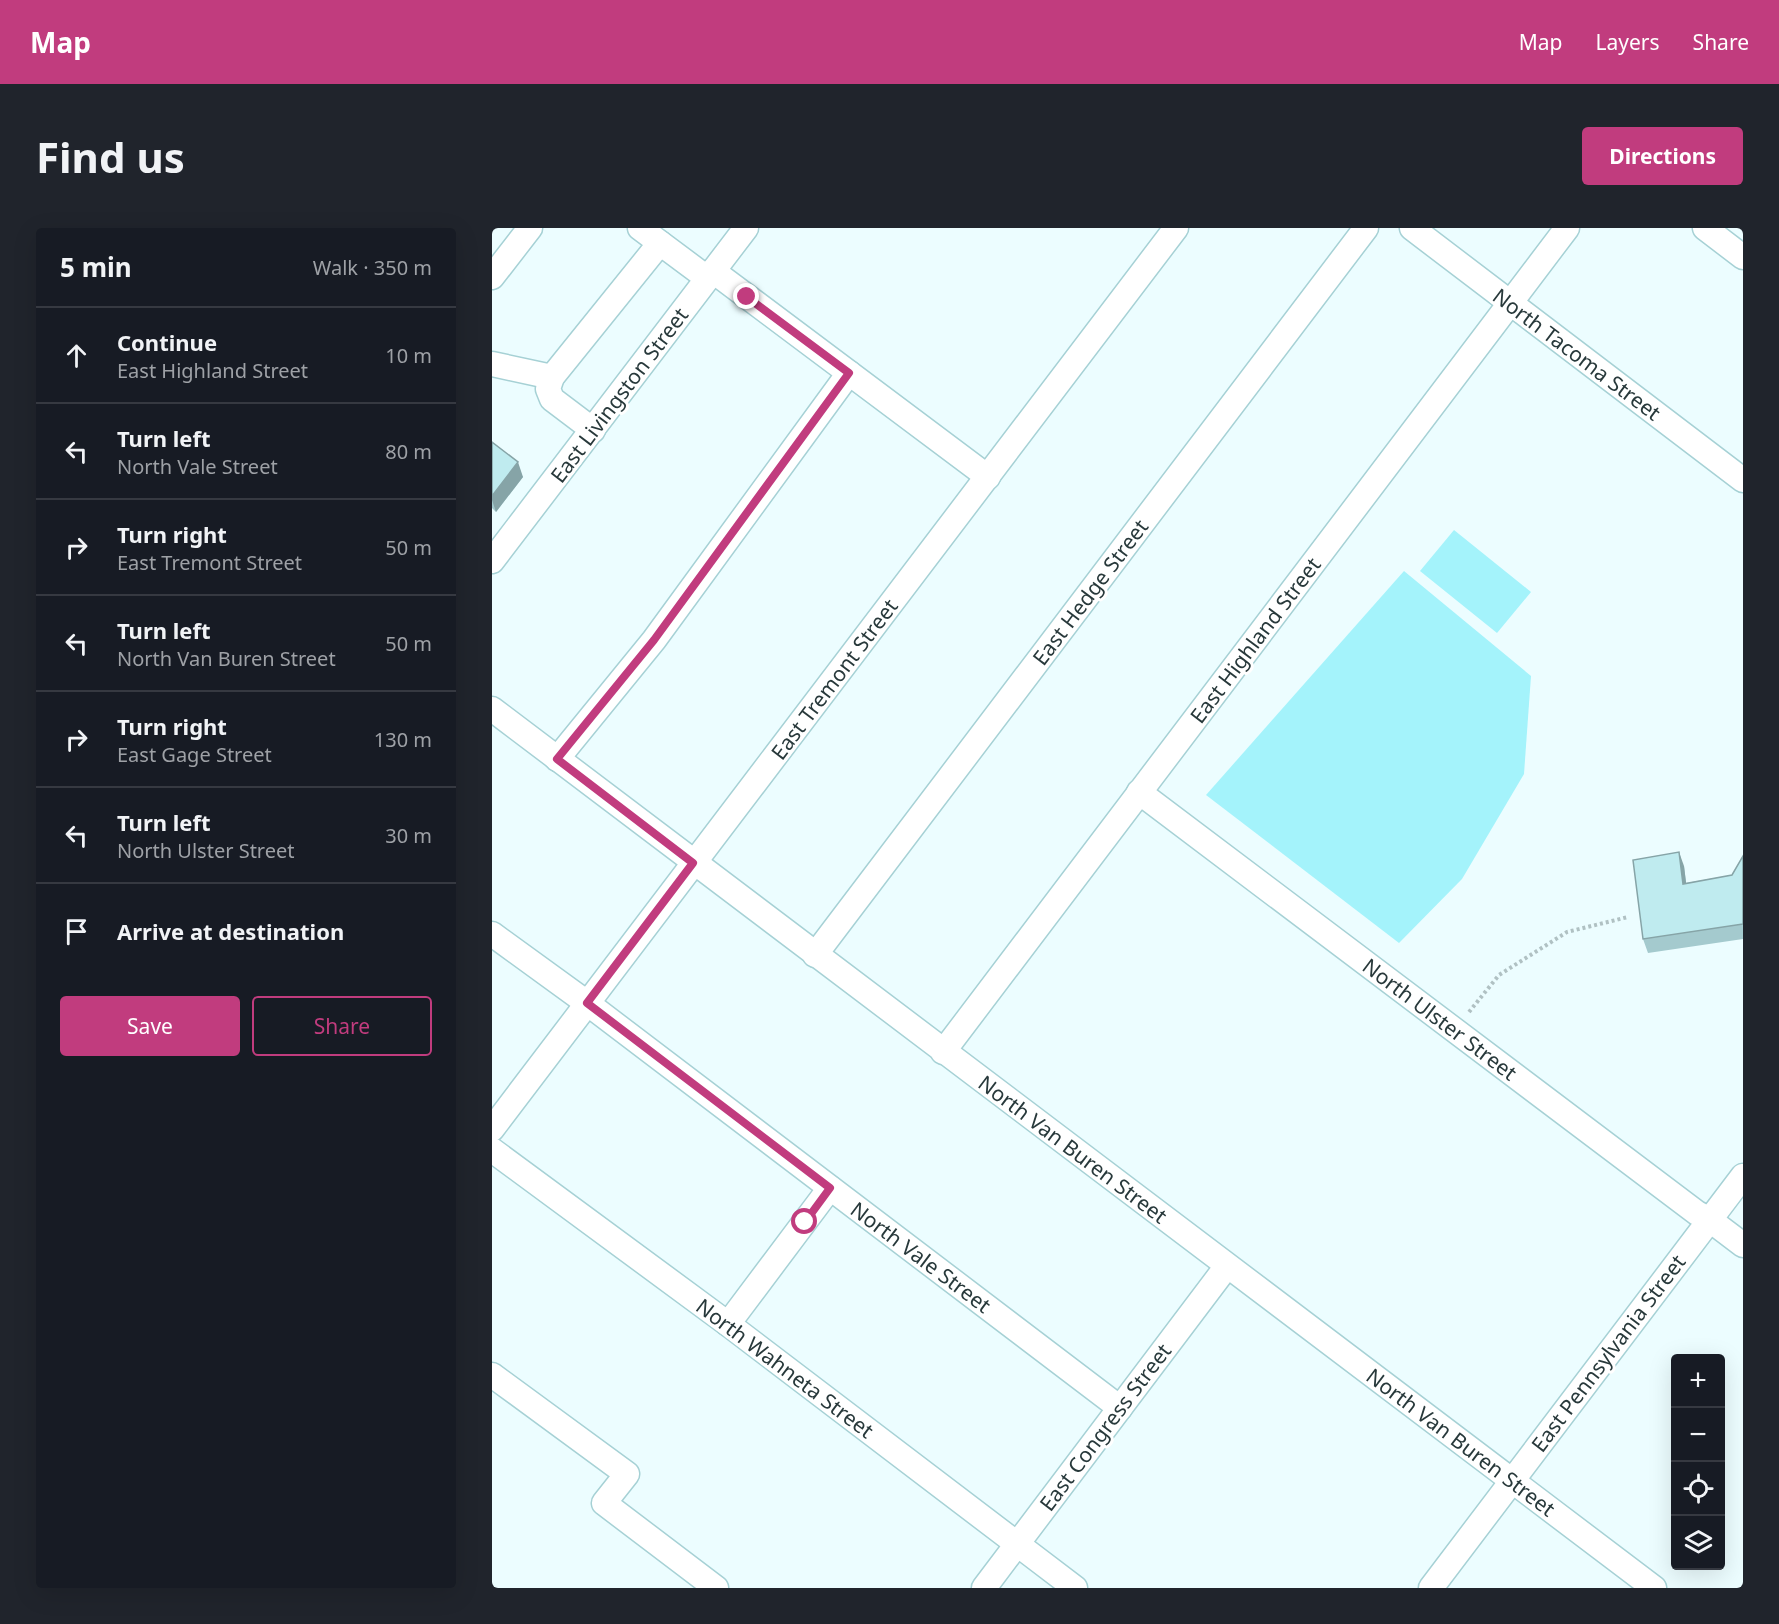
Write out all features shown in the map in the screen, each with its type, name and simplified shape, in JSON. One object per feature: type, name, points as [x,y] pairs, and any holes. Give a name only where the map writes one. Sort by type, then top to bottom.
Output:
[{"type":"street","points":[[492,277],[530,228]]},
{"type":"street","points":[[640,228],[849,373],[988,477]]},
{"type":"street","name":"East Livingston Street","points":[[492,561],[746,228]]},
{"type":"street","name":"East Tremont Street","points":[[492,1129],[1176,228]]},
{"type":"street","name":"East Hedge Street","points":[[815,955],[1366,228]]},
{"type":"street","name":"North Tacoma Street","points":[[1412,228],[1743,480]]},
{"type":"street","name":"East Highland Street","points":[[943,1052],[1567,228]]},
{"type":"street","points":[[1705,228],[1743,257]]},
{"type":"street","points":[[593,430],[552,399],[548,389],[552,377],[660,243]]},
{"type":"street","points":[[492,364],[552,377]]},
{"type":"street","points":[[557,759],[654,640],[849,373]]},
{"type":"street","name":"North Van Buren Street","points":[[492,710],[1654,1588]]},
{"type":"street","name":"North Ulster Street","points":[[1139,792],[1697,1213],[1743,1245]]},
{"type":"street","name":"North Vale Street","points":[[492,934],[587,1003],[1120,1407]]},
{"type":"street","name":"North Wahneta Street","points":[[492,1150],[728,1324],[1075,1588]]},
{"type":"street","name":"East Pennsylvania Street","points":[[1431,1588],[1743,1176]]},
{"type":"street","points":[[728,1324],[830,1188]]},
{"type":"street","name":"East Congress Street","points":[[984,1588],[1227,1266]]},
{"type":"street","points":[[492,1375],[627,1474],[604,1503],[716,1588]]},
{"type":"path","points":[[1454,1029],[1500,975],[1529,954],[1567,932],[1628,917]]},
{"type":"shaded area","points":[[1454,530],[1531,592],[1497,633],[1420,571]]},
{"type":"shaded area","points":[[1404,571],[1531,676],[1524,774],[1462,879],[1399,943],[1206,795]]},
{"type":"building","points":[[492,442],[518,462],[492,496]]},
{"type":"building","points":[[1679,852],[1683,884],[1732,875],[1743,856],[1743,924],[1643,939],[1633,860]]},
{"type":"route","points":[[747,297],[849,373],[654,640],[557,759],[693,863],[587,1003],[830,1188],[805,1222]]}]
